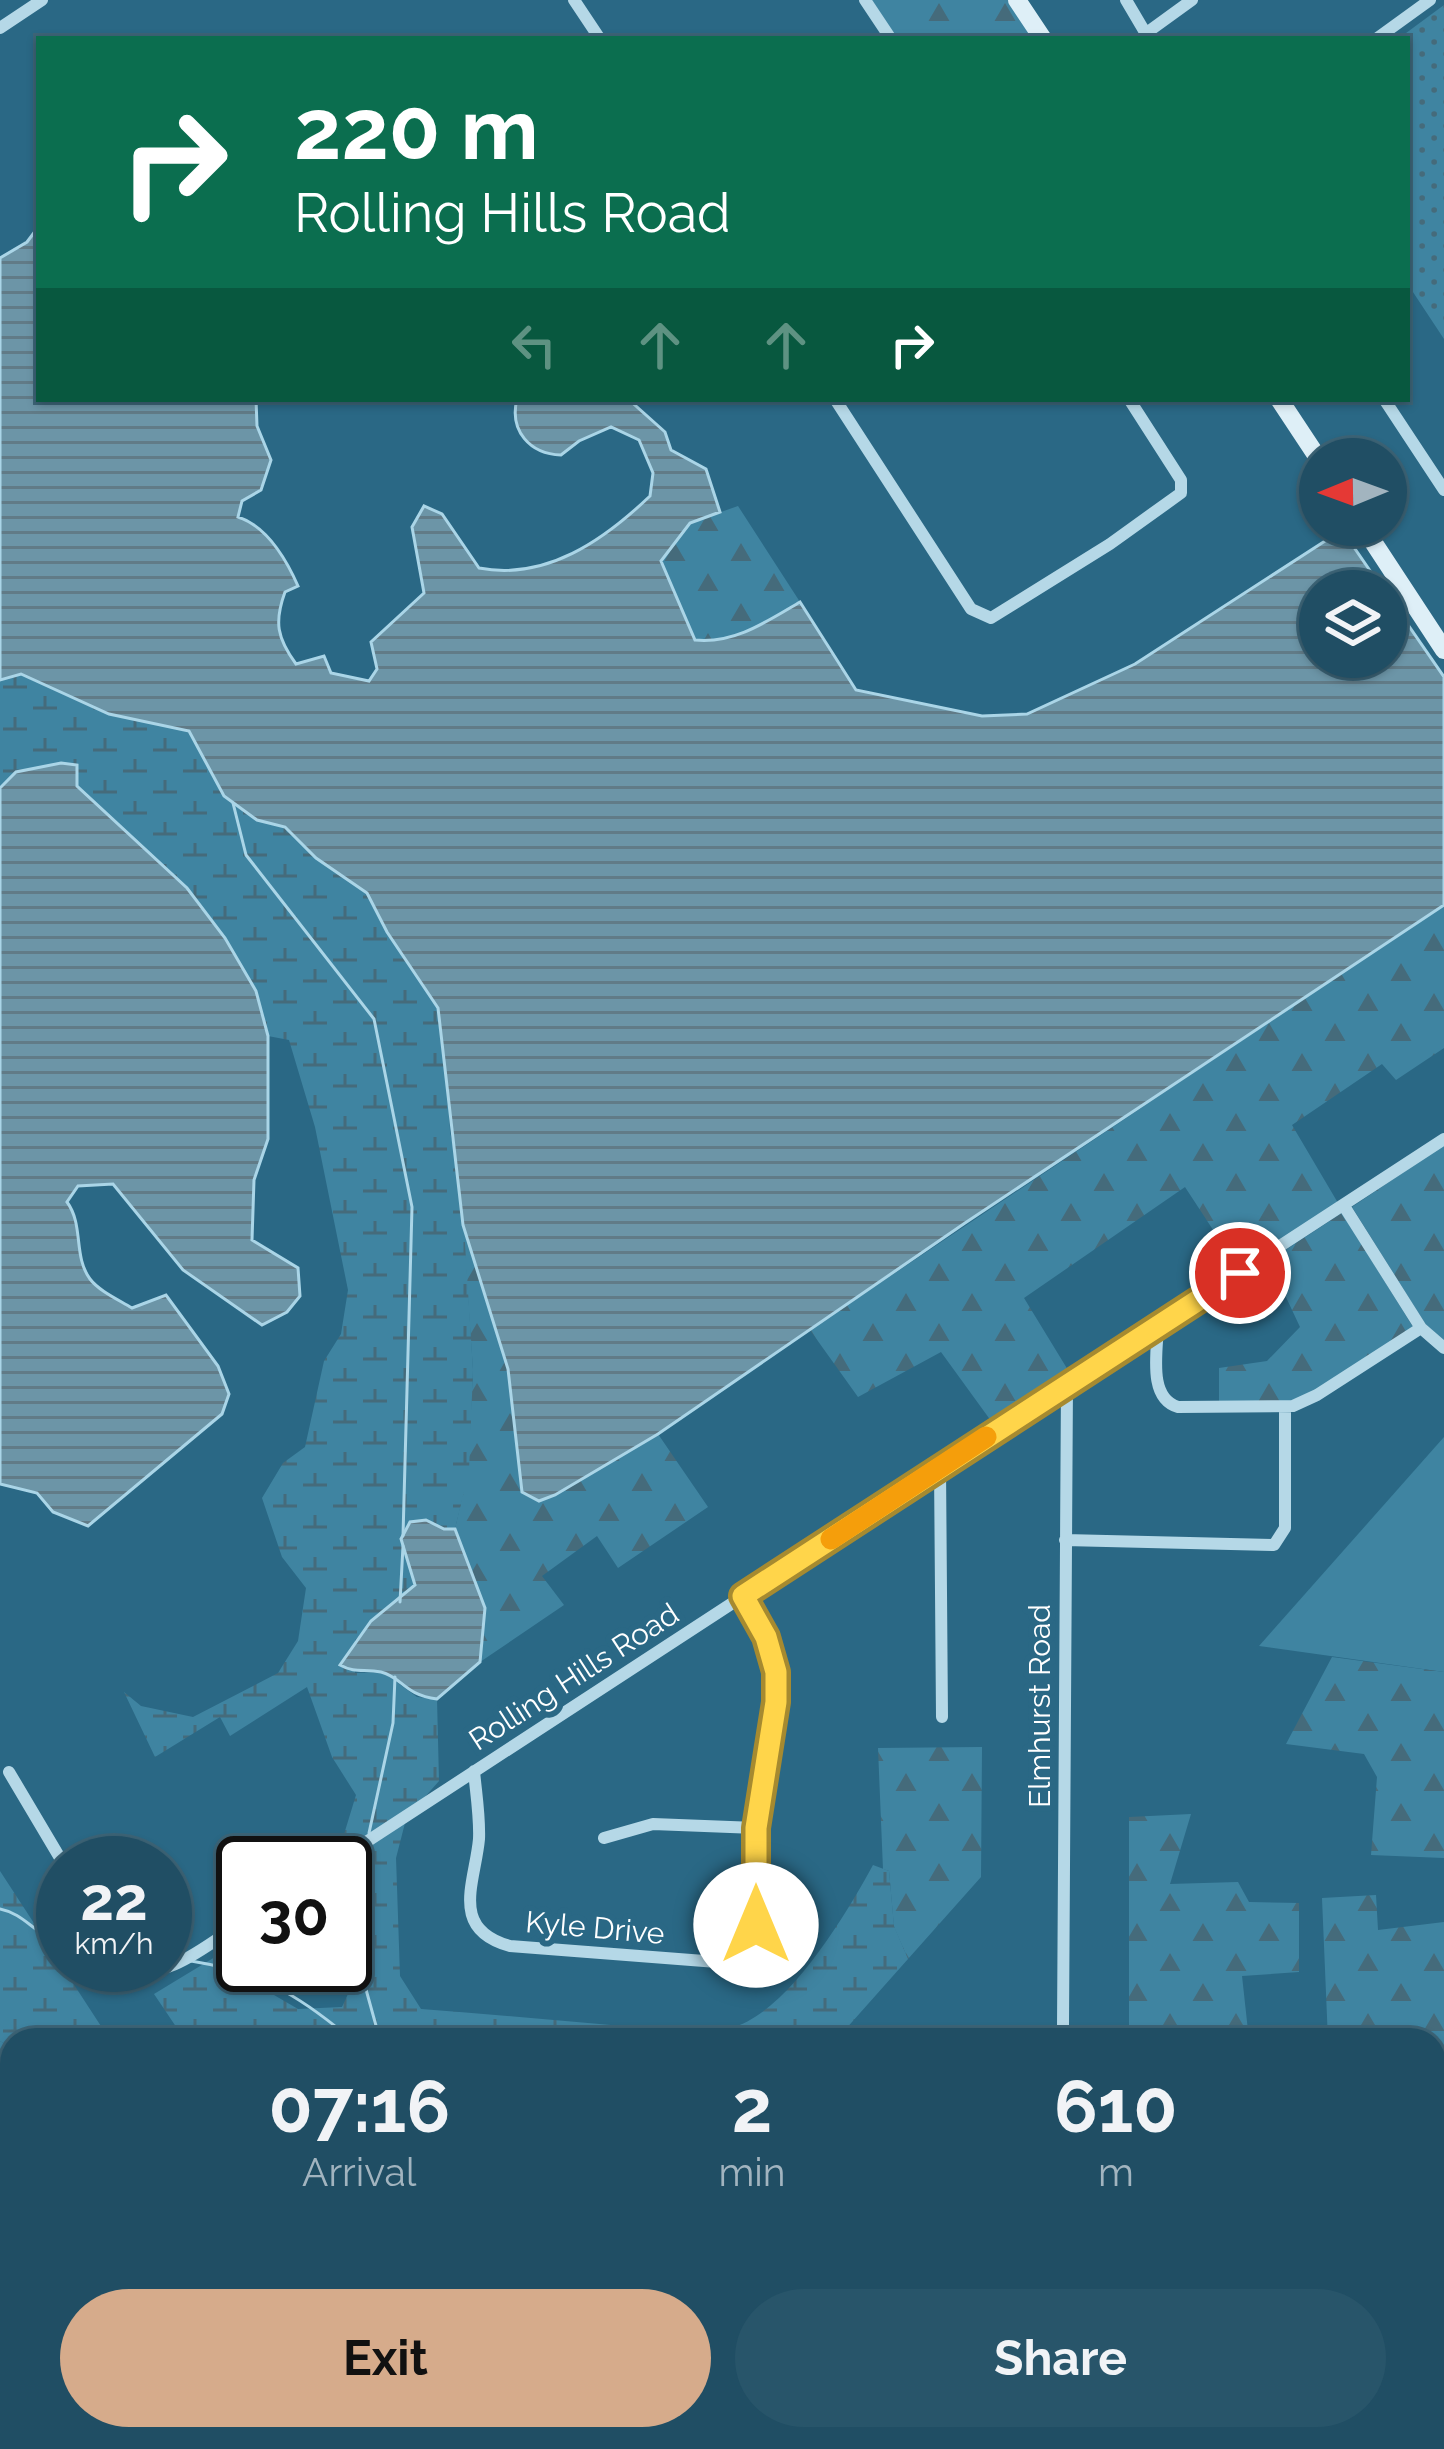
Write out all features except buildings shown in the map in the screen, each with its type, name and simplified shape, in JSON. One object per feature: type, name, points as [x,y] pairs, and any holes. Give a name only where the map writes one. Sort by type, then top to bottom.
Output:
[{"type":"street","points":[[0,28],[42,0]]},
{"type":"street","points":[[574,0],[598,36]]},
{"type":"street","points":[[865,0],[889,36]]},
{"type":"street","points":[[1018,0],[1041,36]]},
{"type":"street","points":[[1126,0],[1147,36],[1192,0]]},
{"type":"street","points":[[1380,36],[1430,0]]},
{"type":"street","points":[[837,402],[971,609],[980,616],[998,616],[1177,499],[1182,487],[1132,402]]},
{"type":"street","points":[[1282,402],[1305,438]]},
{"type":"street","points":[[1386,402],[1444,490]]},
{"type":"street","points":[[1376,546],[1444,650]]},
{"type":"street","name":"Rolling Hills Road","points":[[372,1838],[1444,1139]]},
{"type":"street","points":[[1344,1205],[1421,1328],[1444,1348]]},
{"type":"street","points":[[1159,1326],[1158,1390],[1165,1402],[1178,1407],[1285,1408],[1317,1395],[1421,1328]]},
{"type":"street","name":"Elmhurst Road","points":[[1063,2027],[1067,1384]]},
{"type":"street","points":[[1065,1540],[1274,1545],[1285,1528],[1285,1408]]},
{"type":"street","points":[[940,1467],[942,1717]]},
{"type":"street","name":"Kyle Drive","points":[[474,1771],[479,1827],[470,1909],[485,1934],[510,1946],[717,1962],[735,1958],[749,1943],[756,1925],[756,1828],[776,1702],[776,1672],[766,1637],[743,1596]]},
{"type":"street","points":[[8,1772],[47,1836]]},
{"type":"street","points":[[604,1838],[653,1824],[756,1828]]},
{"type":"green space","points":[[872,0],[1011,0],[1034,36],[895,36]]},
{"type":"green space","points":[[1444,5],[1444,339],[1410,288],[1410,36],[1402,36]]},
{"type":"green space","points":[[738,506],[800,602],[737,636],[695,641],[661,561],[690,523]]},
{"type":"green space","points":[[20,674],[109,714],[189,731],[257,820],[285,827],[316,858],[367,894],[438,1008],[447,1059],[450,1132],[461,1180],[473,1370],[469,1471],[455,1529],[426,1520],[407,1560],[415,1585],[355,1640],[355,1673],[383,1672],[417,1697],[437,1699],[439,1781],[424,1798],[366,1836],[343,1836],[356,1795],[332,1757],[307,1687],[230,1736],[220,1717],[155,1757],[124,1692],[141,1706],[193,1717],[278,1673],[298,1641],[306,1588],[282,1557],[262,1498],[283,1463],[305,1447],[324,1361],[341,1334],[348,1290],[315,1127],[289,1040],[268,1036],[256,991],[225,938],[187,888],[77,785],[16,772],[0,788],[0,680]]},
{"type":"green space","points":[[1444,905],[1444,1048],[1396,1080],[1382,1064],[1292,1125],[1338,1203],[1238,1268],[1185,1187],[1024,1298],[1071,1375],[994,1425],[941,1352],[858,1397],[810,1330]]},
{"type":"green space","points":[[1444,1145],[1444,1341],[1426,1325],[1352,1207]]},
{"type":"green space","points":[[1342,1213],[1413,1327],[1292,1401],[1219,1402],[1219,1368],[1267,1361],[1300,1327],[1269,1261]]},
{"type":"green space","points":[[463,1225],[508,1369],[522,1492],[555,1495],[658,1434],[708,1507],[618,1568],[597,1536],[542,1576],[564,1605],[480,1662],[485,1608],[455,1529],[468,1471],[473,1370]]},
{"type":"green space","points":[[1444,1437],[1444,1672],[1259,1646]]},
{"type":"green space","points":[[1332,1657],[1444,1672],[1444,1858],[1371,1855],[1377,1777],[1364,1754],[1286,1744]]},
{"type":"green space","points":[[982,1747],[981,1877],[908,1959],[894,1927],[889,1871],[883,1869],[878,1748]]},
{"type":"green space","points":[[1191,1814],[1170,1884],[1238,1882],[1249,1902],[1299,1903],[1299,1972],[1242,1976],[1248,2028],[1129,2028],[1129,1817]]},
{"type":"green space","points":[[405,1823],[396,1858],[400,1976],[421,2009],[632,2028],[177,2028],[154,1994],[192,1992],[192,1971],[216,1956],[216,1992],[276,1992],[298,2009],[342,2007],[349,1992],[372,1992],[372,1845]]},
{"type":"green space","points":[[873,1865],[889,1871],[894,1926],[908,1959],[847,2028],[731,2028],[752,2019],[794,1983],[848,1909]]},
{"type":"green space","points":[[0,1871],[36,1926],[36,1992],[79,1992],[102,2028],[0,2028]]},
{"type":"green space","points":[[1376,1895],[1378,1930],[1444,1922],[1444,2028],[1327,2028],[1322,1898]]},
{"type":"shaded area","points":[[36,230],[36,402],[256,402],[257,426],[271,460],[261,490],[242,501],[238,517],[266,536],[298,586],[285,592],[279,612],[281,638],[290,655],[296,664],[324,656],[331,673],[369,681],[377,669],[371,642],[424,593],[412,527],[424,506],[442,514],[479,568],[504,570],[550,563],[572,553],[613,528],[650,496],[653,473],[639,440],[611,427],[561,455],[550,454],[524,439],[516,421],[516,402],[631,402],[665,432],[671,450],[706,469],[720,512],[690,523],[661,561],[695,640],[736,635],[800,602],[856,690],[982,716],[1027,714],[1135,664],[1317,546],[1353,546],[1370,570],[1299,570],[1299,678],[1407,678],[1407,623],[1444,677],[1444,905],[965,1223],[658,1434],[539,1501],[522,1492],[508,1369],[463,1225],[438,1008],[367,893],[316,858],[285,827],[257,820],[224,796],[189,731],[109,714],[21,674],[0,680],[0,258],[27,242]]},
{"type":"shaded area","points":[[61,763],[77,765],[77,786],[187,888],[225,938],[256,991],[268,1036],[268,1139],[254,1180],[252,1240],[298,1268],[300,1296],[287,1312],[262,1325],[183,1270],[113,1184],[78,1186],[67,1202],[90,1279],[132,1308],[166,1295],[218,1366],[229,1394],[222,1414],[88,1526],[53,1512],[37,1493],[0,1484],[0,788],[16,772]]},
{"type":"shaded area","points":[[426,1520],[455,1529],[485,1608],[480,1662],[437,1699],[417,1694],[388,1674],[340,1665],[371,1621],[415,1585],[401,1539],[410,1522]]},
{"type":"waterway","points":[[233,803],[246,855],[374,1019],[412,1207],[403,1536]]},
{"type":"waterway","points":[[400,1602],[403,1546]]},
{"type":"waterway","points":[[369,1833],[393,1723],[395,1677]]},
{"type":"waterway","points":[[0,1909],[36,1929]]},
{"type":"waterway","points":[[192,1961],[278,1988],[337,2028]]},
{"type":"waterway","points":[[367,1992],[377,2028]]},
{"type":"slow traffic","points":[[831,1539],[986,1437]]},
{"type":"route","points":[[756,1925],[756,1828],[776,1702],[776,1672],[766,1637],[743,1596],[1240,1273]]}]
